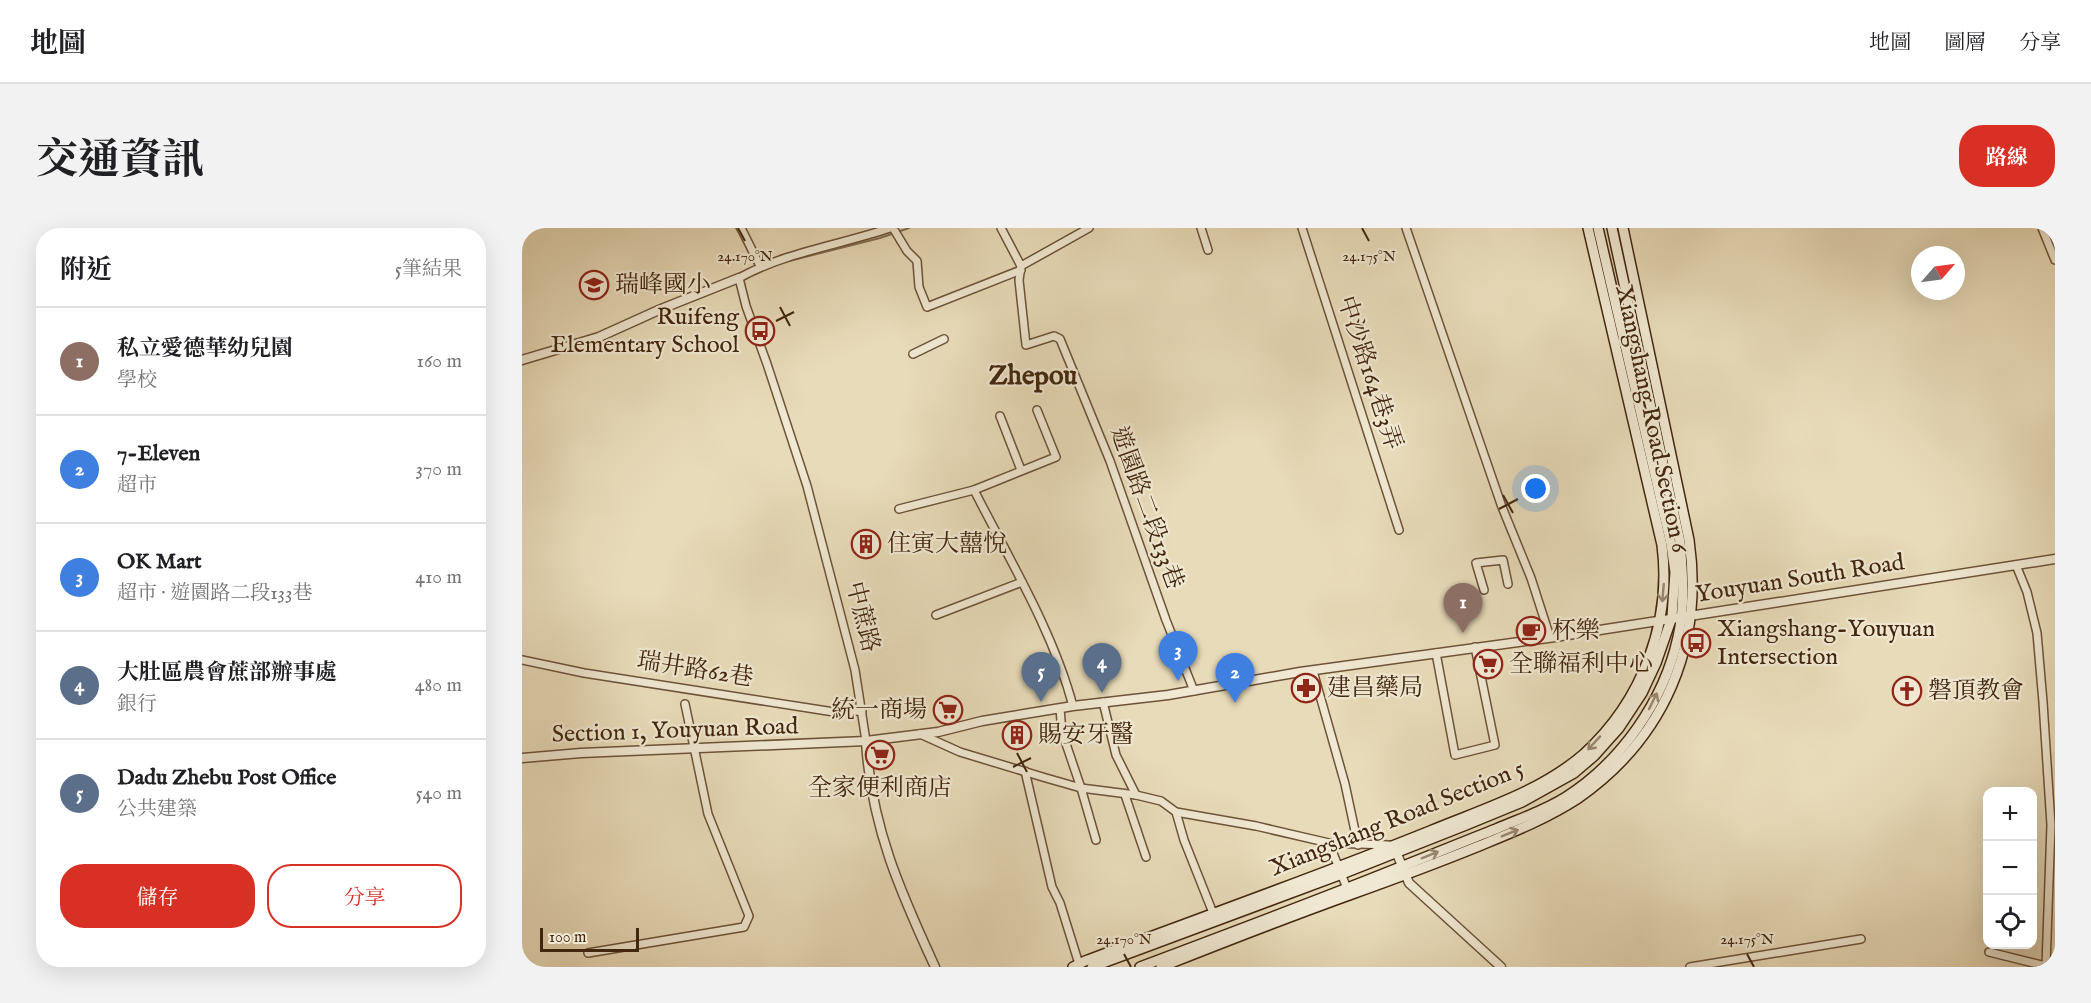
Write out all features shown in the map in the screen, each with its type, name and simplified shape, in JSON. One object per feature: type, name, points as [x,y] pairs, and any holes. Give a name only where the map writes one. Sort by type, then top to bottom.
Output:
[{"type":"main road","name":"Xiangshang Road Section 6","points":[[1588,228],[1662,545],[1664,589],[1660,619]]},
{"type":"main road","name":"Xiangshang Road Section 6","points":[[1598,228],[1671,544],[1675,572],[1676,617]]},
{"type":"main road","name":"Xiangshang Road Section 6","points":[[1612,228],[1680,542],[1683,595],[1676,617]]},
{"type":"main road","name":"Xiangshang Road Section 6","points":[[1623,228],[1689,540],[1693,567],[1692,615]]},
{"type":"main road","name":"Xiangshang Road Section 5","points":[[1161,967],[1348,892],[1530,825],[1575,800],[1597,784],[1624,759],[1664,704],[1678,670],[1692,615]]},
{"type":"main road","name":"Xiangshang Road Section 5","points":[[1092,967],[1533,797],[1574,773],[1594,756],[1619,728],[1642,693],[1676,617]]},
{"type":"main road","name":"Xiangshang Road Section 5","points":[[1403,871],[1566,797],[1601,769],[1633,735],[1649,709],[1670,666],[1678,637],[1676,617]]},
{"type":"main road","name":"Xiangshang Road Section 5","points":[[1395,849],[1521,794],[1553,777],[1585,752],[1612,723],[1634,693],[1648,660],[1660,619]]},
{"type":"main road","name":"Xiangshang Road Section 5","points":[[1076,965],[1213,913],[1340,870]]},
{"type":"main road","name":"Xiangshang Road Section 5","points":[[1140,967],[1348,892]]},
{"type":"street","points":[[741,228],[760,266]]},
{"type":"street","points":[[522,360],[600,337],[661,309],[739,278],[760,266],[791,255],[892,228],[906,251],[917,261],[919,287],[927,307],[1021,268],[1089,228]]},
{"type":"street","points":[[1001,228],[1021,268]]},
{"type":"street","points":[[1201,228],[1208,250]]},
{"type":"street","name":"中沙路164巷3弄","points":[[1302,228],[1399,530]]},
{"type":"street","points":[[1406,228],[1502,507],[1531,578],[1550,637]]},
{"type":"street","points":[[2042,228],[2055,260]]},
{"type":"street","name":"遊園路二段133巷","points":[[1021,268],[1019,280],[1026,345],[1054,336],[1060,339],[1110,461],[1162,611],[1194,691]]},
{"type":"street","name":"中蔗路","points":[[739,278],[746,306],[807,486],[855,670],[879,830],[934,967]]},
{"type":"street","points":[[913,354],[944,339]]},
{"type":"street","points":[[899,509],[974,490],[1056,457],[1037,410]]},
{"type":"street","points":[[1000,416],[1021,470]]},
{"type":"street","points":[[974,490],[1022,582],[1065,676],[1073,706]]},
{"type":"street","name":"Youyuan South Road","points":[[1194,691],[2055,559]]},
{"type":"street","points":[[1484,590],[1476,563],[1503,560],[1508,584]]},
{"type":"street","points":[[1989,952],[2048,966],[2051,825],[2043,702],[2037,633],[2027,592],[2016,566]]},
{"type":"street","points":[[936,615],[1022,582]]},
{"type":"street","points":[[1436,653],[1455,755],[1496,746],[1475,647]]},
{"type":"street","name":"瑞井路62巷","points":[[522,660],[584,673],[823,710],[862,711]]},
{"type":"street","points":[[1313,671],[1345,784],[1358,845]]},
{"type":"street","name":"Section 1, Youyuan Road","points":[[522,758],[581,753],[866,741],[920,734],[1073,706],[1194,691]]},
{"type":"street","points":[[1103,702],[1116,755],[1136,795]]},
{"type":"street","points":[[588,953],[744,927],[749,916],[708,814],[685,704]]},
{"type":"street","points":[[1060,709],[1062,732],[1082,788],[1096,840]]},
{"type":"street","points":[[920,734],[960,752],[1082,788],[1136,795],[1161,801],[1176,812],[1218,818],[1329,843],[1395,849],[1409,883],[1501,967]]},
{"type":"street","points":[[1025,771],[1052,887],[1060,903],[1076,965]]},
{"type":"street","points":[[1125,795],[1146,857]]},
{"type":"street","points":[[1176,812],[1184,840],[1213,913]]},
{"type":"street","points":[[1329,843],[1348,892]]},
{"type":"street","points":[[1690,967],[1861,939]]},
{"type":"waterway","points":[[736,228],[746,244]]},
{"type":"waterway","points":[[785,262],[880,238],[909,228]]},
{"type":"place","name":"瑞峰國小","points":[[594,285]]},
{"type":"place","name":"Ruifeng Elementary School","points":[[760,331]]},
{"type":"place","name":"住寅大囍悅","points":[[866,544]]},
{"type":"place","name":"杯樂","points":[[1531,631]]},
{"type":"place","name":"私立愛德華幼兒園","points":[[1463,633]]},
{"type":"place","name":"Xiangshang-Youyuan Intersection","points":[[1696,643]]},
{"type":"place","name":"全聯福利中心","points":[[1488,664]]},
{"type":"place","name":"OK Mart","points":[[1178,681]]},
{"type":"place","name":"建昌藥局","points":[[1306,688]]},
{"type":"place","name":"磐頂教會","points":[[1907,691]]},
{"type":"place","name":"大肚區農會蔗部辦事處","points":[[1102,693]]},
{"type":"place","name":"Dadu Zhebu Post Office","points":[[1041,702]]},
{"type":"place","name":"7-Eleven","points":[[1235,703]]},
{"type":"place","name":"統一商場","points":[[948,710]]},
{"type":"place","name":"賜安牙醫","points":[[1017,735]]},
{"type":"place","name":"全家便利商店","points":[[880,755]]},
{"type":"district","name":"Zhepou","points":[[1033,377]]}]
